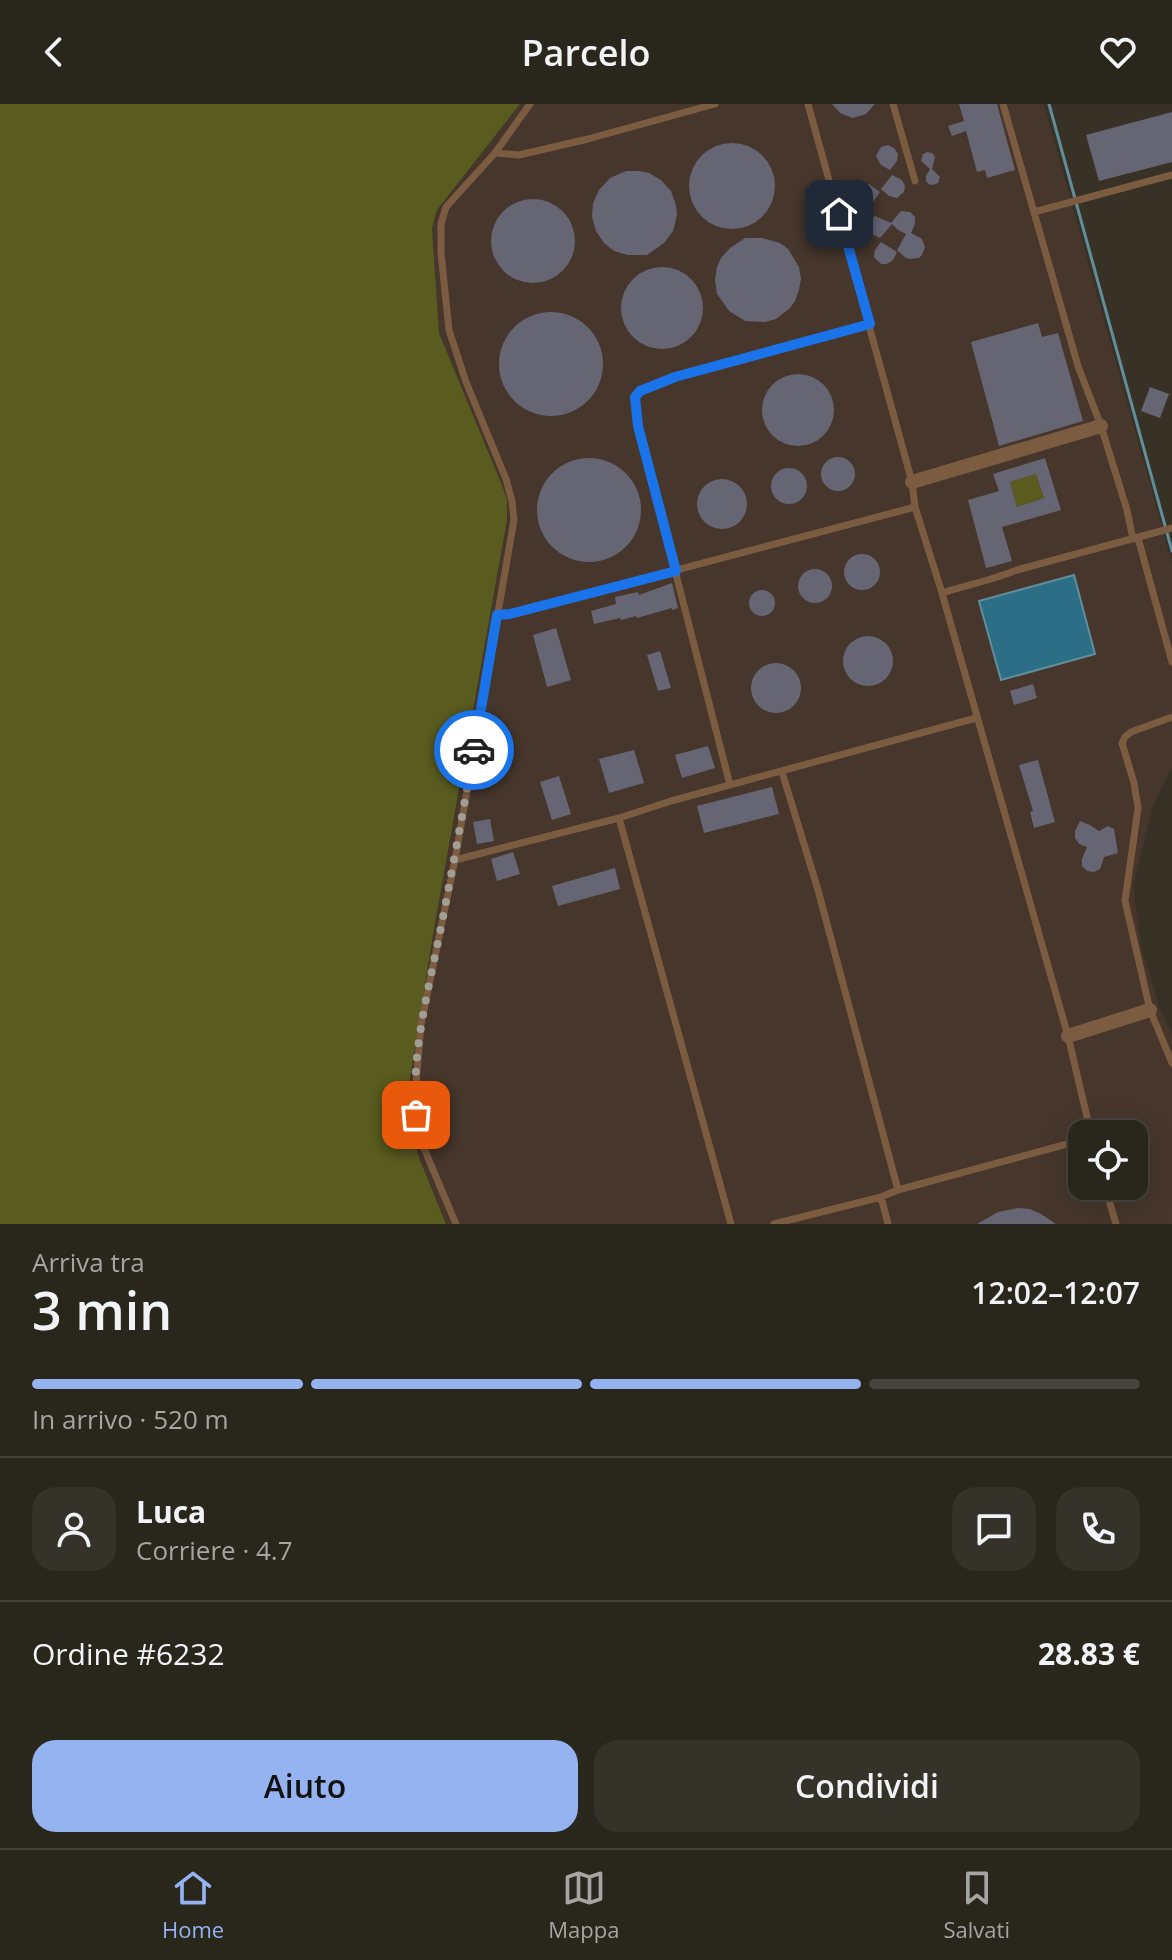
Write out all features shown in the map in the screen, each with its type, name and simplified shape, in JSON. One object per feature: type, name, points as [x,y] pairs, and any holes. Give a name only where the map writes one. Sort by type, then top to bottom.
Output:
[{"type":"street","points":[[912,482],[1101,426]]},
{"type":"street","points":[[1068,1036],[1150,1010]]},
{"type":"lane","points":[[456,1224],[418,1134],[415,1096],[421,1024],[455,860],[514,520],[506,479],[466,382],[449,330],[441,224],[446,207],[495,153],[530,104]]},
{"type":"lane","points":[[495,153],[519,155],[715,104]]},
{"type":"lane","points":[[808,104],[912,482],[915,507],[1068,1036],[1088,1120]]},
{"type":"lane","points":[[893,104],[915,181]]},
{"type":"lane","points":[[1003,104],[1078,366],[1101,426],[1172,662]]},
{"type":"lane","points":[[1034,212],[1172,175]]},
{"type":"lane","points":[[730,785],[638,426],[635,397],[640,391],[675,377],[870,324]]},
{"type":"lane","points":[[497,615],[915,507]]},
{"type":"lane","points":[[942,593],[1172,528]]},
{"type":"lane","points":[[1172,717],[1131,732],[1122,743],[1138,808],[1125,901],[1150,1010],[1172,1063]]},
{"type":"lane","points":[[455,860],[619,818],[976,718]]},
{"type":"lane","points":[[782,772],[818,890],[898,1190]]},
{"type":"lane","points":[[619,818],[731,1224]]},
{"type":"lane","points":[[774,1224],[1068,1144]]},
{"type":"lane","points":[[881,1197],[888,1224]]},
{"type":"lane","points":[[1109,1200],[1116,1224]]},
{"type":"shaded area","points":[[0,104],[520,104],[437,210],[432,228],[439,333],[507,500],[507,520],[405,1110],[420,1160],[446,1224],[0,1224]]},
{"type":"shaded area","points":[[520,104],[1044,104],[1172,563],[1172,767],[1153,806],[1133,886],[1141,947],[1159,1006],[1172,1034],[1172,1224],[446,1224],[420,1160],[405,1110],[507,520],[502,485],[439,333],[432,228],[437,210]]},
{"type":"shaded area","points":[[1036,474],[1044,498],[1017,507],[1010,482]]},
{"type":"water","points":[[1074,575],[1095,654],[1001,680],[979,601]]},
{"type":"building","points":[[832,104],[875,104],[866,114],[853,118],[840,113]]},
{"type":"building","points":[[959,104],[997,104],[1015,170],[987,178],[985,170],[977,172],[966,131],[952,136],[948,126],[964,121]]},
{"type":"building","points":[[1172,112],[1172,162],[1099,181],[1086,135]]},
{"type":"building","points":[[732,143],[748,147],[762,156],[771,170],[775,186],[771,202],[762,216],[748,225],[732,229],[716,225],[702,216],[693,202],[689,186],[693,170],[702,156],[716,147]]},
{"type":"building","points":[[888,145],[898,154],[890,170],[881,165],[876,156],[881,147]]},
{"type":"building","points":[[927,152],[935,157],[932,169],[940,177],[938,183],[933,185],[926,181],[930,169],[921,161]]},
{"type":"building","points":[[626,171],[649,173],[661,180],[671,191],[676,205],[673,231],[664,243],[647,255],[614,251],[596,231],[592,217],[593,203],[599,190],[610,178]]},
{"type":"building","points":[[892,175],[902,180],[905,186],[904,192],[897,198],[881,189]]},
{"type":"building","points":[[869,184],[880,192],[870,206],[860,203],[856,193],[862,185]]},
{"type":"building","points":[[533,199],[549,202],[563,211],[572,225],[575,241],[572,257],[563,271],[549,280],[533,283],[517,280],[503,271],[494,257],[491,241],[494,225],[503,211],[517,202]]},
{"type":"building","points":[[901,211],[910,212],[915,217],[911,233],[922,239],[925,247],[919,258],[906,258],[897,250],[906,234],[892,224],[880,238],[868,229],[869,222],[875,216],[891,223]]},
{"type":"building","points":[[745,238],[762,238],[780,243],[788,249],[799,267],[801,279],[795,301],[776,319],[745,321],[729,311],[717,294],[715,280],[721,258]]},
{"type":"building","points":[[881,242],[897,252],[887,264],[881,264],[874,257]]},
{"type":"building","points":[[654,267],[670,267],[685,274],[696,285],[703,308],[700,324],[691,337],[670,349],[654,349],[639,342],[628,331],[621,316],[621,300],[628,285],[639,274]]},
{"type":"building","points":[[551,312],[571,316],[588,327],[599,344],[603,364],[599,384],[588,401],[571,412],[551,416],[531,412],[514,401],[503,384],[499,364],[503,344],[514,327],[531,316]]},
{"type":"building","points":[[1038,323],[1042,337],[1058,333],[1083,421],[999,446],[971,342]]},
{"type":"building","points":[[805,374],[824,384],[832,396],[832,424],[824,436],[812,444],[791,446],[772,436],[764,424],[762,403],[772,384],[784,376]]},
{"type":"building","points":[[1150,387],[1169,394],[1160,418],[1141,411]]},
{"type":"building","points":[[838,457],[850,462],[855,474],[850,486],[838,491],[826,486],[821,474],[826,462]]},
{"type":"building","points":[[589,458],[609,462],[626,473],[637,490],[641,510],[637,530],[626,547],[609,558],[589,562],[569,558],[552,547],[541,530],[537,510],[541,490],[552,473],[569,462]]},
{"type":"building","points":[[1045,458],[1061,510],[1002,527],[1012,561],[986,568],[968,500],[999,491],[993,474]],"holes":[[[1036,474],[1044,498],[1017,507],[1010,482]]]},
{"type":"building","points":[[789,468],[802,473],[807,486],[802,499],[789,504],[776,499],[771,486],[776,473]]},
{"type":"building","points":[[722,479],[740,486],[747,504],[740,522],[722,529],[704,522],[697,504],[704,486]]},
{"type":"building","points":[[862,554],[874,560],[880,572],[874,584],[862,590],[850,584],[844,572],[850,560]]},
{"type":"building","points":[[815,569],[827,574],[832,586],[827,598],[815,603],[803,598],[798,586],[803,574]]},
{"type":"building","points":[[672,583],[678,608],[594,624],[591,611],[616,604],[615,597],[638,592],[639,595]]},
{"type":"building","points":[[762,590],[771,594],[775,603],[771,612],[762,616],[753,612],[749,603],[753,594]]},
{"type":"building","points":[[556,628],[571,680],[547,687],[533,635]]},
{"type":"building","points":[[868,636],[886,643],[893,661],[886,679],[868,686],[850,679],[843,661],[850,643]]},
{"type":"building","points":[[660,651],[671,688],[658,691],[647,655]]},
{"type":"building","points":[[776,663],[794,670],[801,688],[794,706],[776,713],[758,706],[751,688],[758,670]]},
{"type":"building","points":[[1033,684],[1037,698],[1014,705],[1010,691]]},
{"type":"building","points":[[708,746],[715,768],[682,778],[675,755]]},
{"type":"building","points":[[634,750],[644,783],[609,793],[599,759]]},
{"type":"building","points":[[1038,760],[1055,822],[1034,828],[1030,812],[1033,811],[1019,765]]},
{"type":"building","points":[[559,776],[571,814],[552,820],[540,782]]},
{"type":"building","points":[[772,787],[779,814],[704,833],[697,806]]},
{"type":"building","points":[[490,819],[494,841],[477,844],[473,822]]},
{"type":"building","points":[[1080,821],[1099,831],[1108,826],[1114,829],[1118,853],[1104,857],[1100,869],[1094,872],[1082,866],[1087,847],[1075,838]]},
{"type":"building","points":[[513,852],[520,874],[497,881],[491,859]]},
{"type":"building","points":[[615,868],[620,889],[558,906],[552,886]]},
{"type":"building","points":[[1030,1209],[1056,1224],[977,1224],[998,1212]]},
{"type":"waterway","points":[[1049,104],[1172,551]]},
{"type":"way so far","points":[[416,1115],[421,1024],[474,750]]},
{"type":"route","points":[[474,750],[497,615],[676,571],[638,426],[635,397],[640,391],[675,377],[870,324],[839,214]]}]
